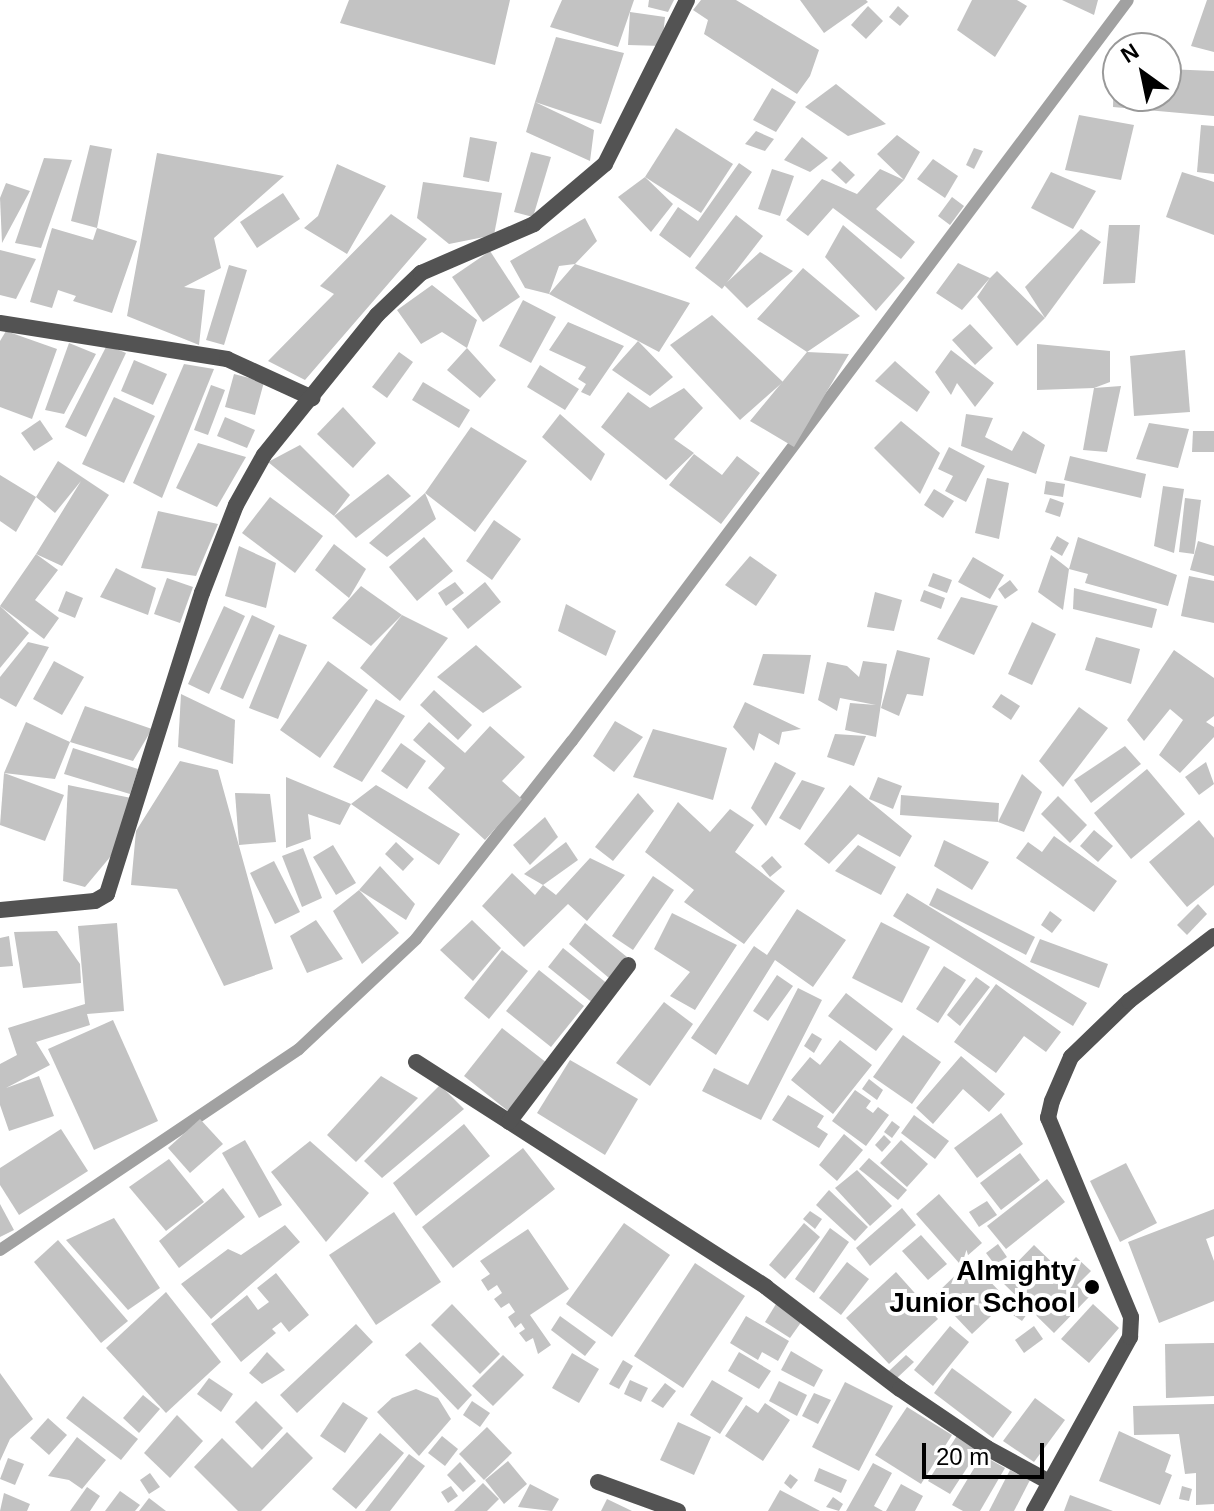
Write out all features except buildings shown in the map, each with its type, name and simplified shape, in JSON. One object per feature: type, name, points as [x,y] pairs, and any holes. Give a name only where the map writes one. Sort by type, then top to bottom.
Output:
[{"type":"street","points":[[0,910],[95,901],[107,894],[202,593],[236,505],[264,455],[377,315],[421,273],[534,224],[605,164],[687,0]]},
{"type":"street","points":[[0,323],[227,359],[312,398]]},
{"type":"street","points":[[1034,1511],[1130,1337],[1131,1317],[1048,1118],[1052,1101],[1071,1057],[1129,1001],[1214,936]]},
{"type":"street","points":[[509,1122],[628,965]]},
{"type":"street","points":[[416,1062],[766,1287],[987,1448],[1049,1482]]},
{"type":"street","points":[[598,1482],[678,1511]]},
{"type":"waterway","points":[[0,1250],[299,1049],[416,939],[572,741],[1128,0]]},
{"type":"place","name":"Almighty Junior School","points":[[1092,1287]]}]
